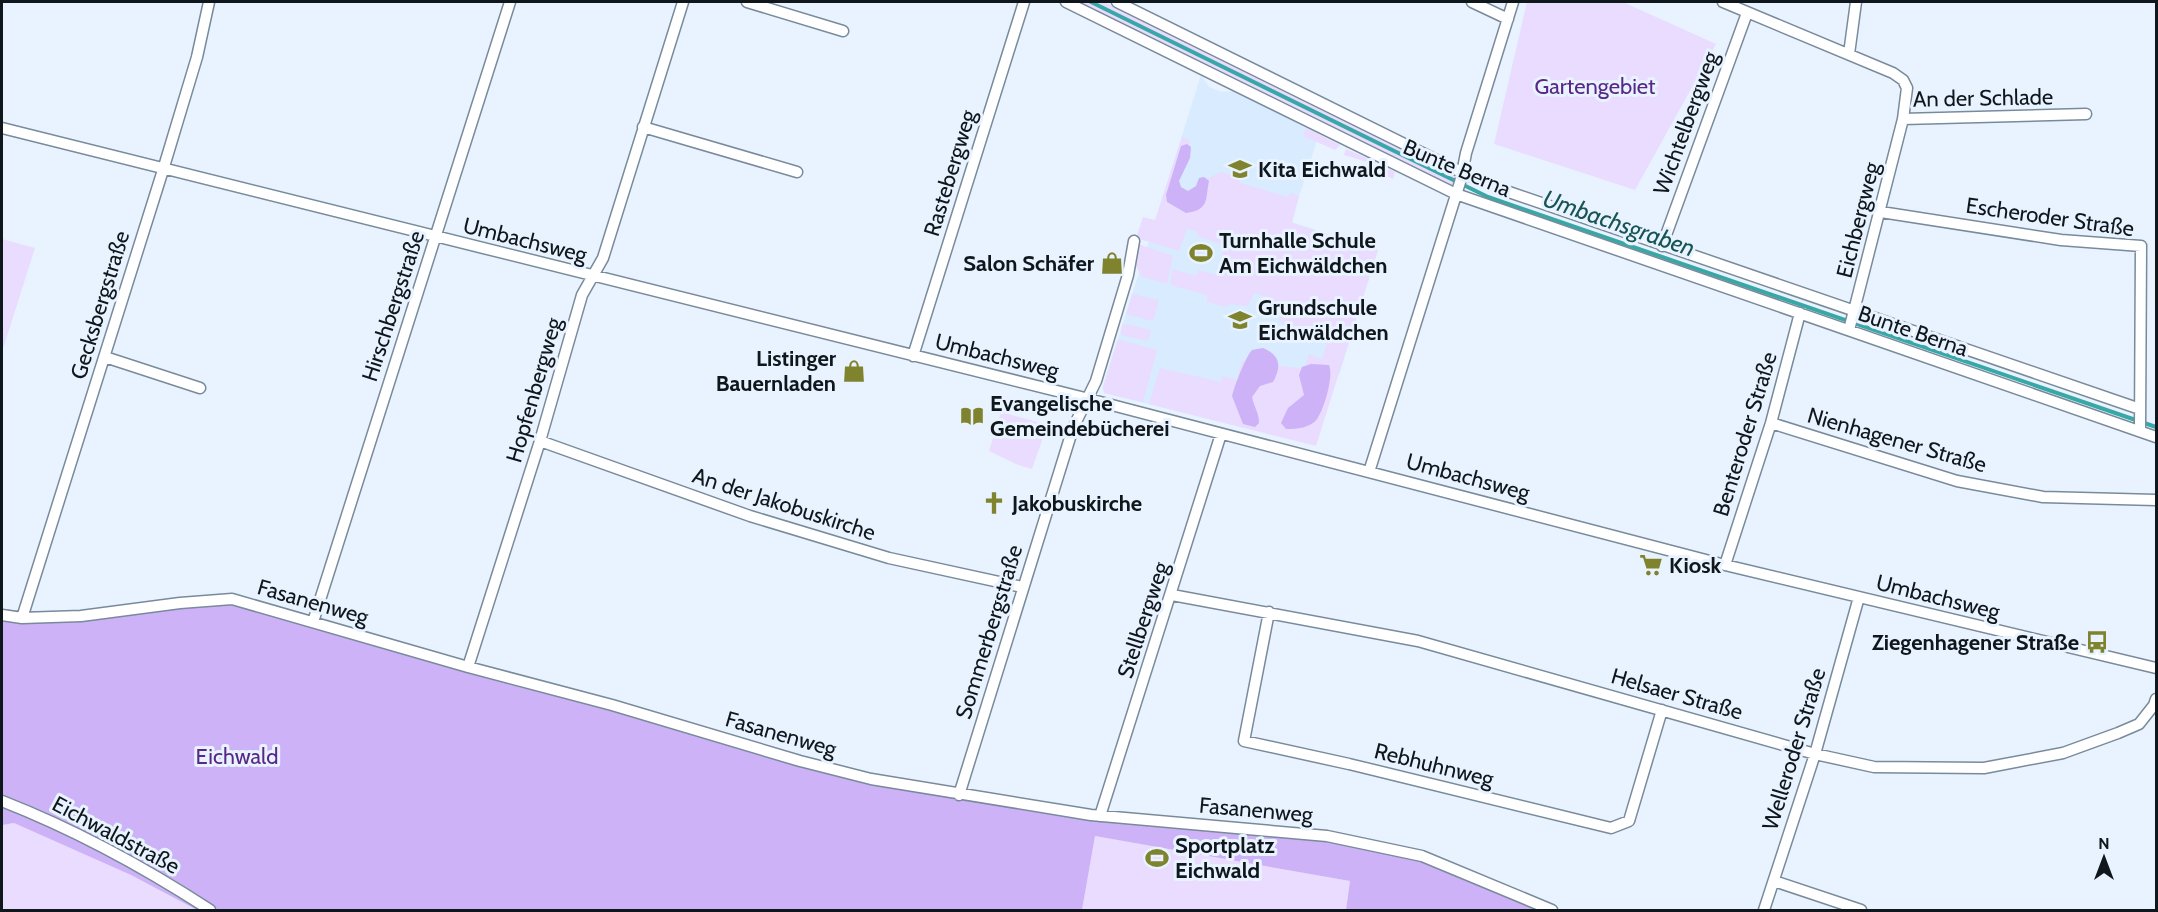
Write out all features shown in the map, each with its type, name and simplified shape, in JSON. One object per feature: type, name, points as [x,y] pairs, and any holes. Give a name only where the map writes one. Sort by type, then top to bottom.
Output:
[{"type":"street","name":"Gecksbergstraße","points":[[22,618],[163,170],[197,57],[209,2]]},
{"type":"street","name":"Hirschbergstraße","points":[[313,622],[510,2]]},
{"type":"street","name":"Hopfenbergweg","points":[[468,667],[540,441],[582,295],[603,258],[683,2]]},
{"type":"street","points":[[747,2],[843,31]]},
{"type":"street","name":"Rastebergweg","points":[[913,356],[1024,2]]},
{"type":"street","name":"Bunte Berna","points":[[1066,2],[1460,183],[1800,313],[1852,320],[2140,412]]},
{"type":"street","name":"Bunte Berna","points":[[1117,2],[1460,183],[1509,192],[1662,246],[2157,437]]},
{"type":"street","points":[[1472,2],[1508,19]]},
{"type":"street","points":[[1370,472],[1460,183],[1466,153],[1513,2]]},
{"type":"street","name":"An der Schlade","points":[[1723,2],[1849,54],[1904,80],[1907,94],[1903,119],[2086,114]]},
{"type":"street","points":[[1849,54],[1856,2]]},
{"type":"street","name":"Wichtelbergweg","points":[[1662,246],[1747,13]]},
{"type":"street","name":"Eichbergweg","points":[[1852,320],[1903,119]]},
{"type":"street","points":[[644,127],[797,172]]},
{"type":"street","name":"Umbachsweg","points":[[2,128],[163,170],[1085,398],[1725,565],[2157,669]]},
{"type":"street","name":"Escheroder Straße","points":[[1881,212],[2061,240],[2141,246],[2140,429]]},
{"type":"street","name":"Sommerbergstraße","points":[[959,795],[1073,428],[1085,398],[1096,381],[1128,275],[1134,241]]},
{"type":"street","name":"Benteroder Straße","points":[[1725,565],[1771,423],[1800,313]]},
{"type":"street","points":[[105,357],[200,388]]},
{"type":"street","name":"Nienhagener Straße","points":[[1771,423],[1957,481],[2043,496],[2157,501]]},
{"type":"street","name":"Stellbergweg","points":[[1100,816],[1172,595],[1221,434]]},
{"type":"street","name":"An der Jakobuskirche","points":[[540,441],[750,516],[868,552],[1022,587]]},
{"type":"street","name":"Helsaer Straße","points":[[1172,595],[1418,641],[1815,754],[1874,767],[1984,768],[2063,753],[2139,724],[2157,699]]},
{"type":"street","name":"Welleroder Straße","points":[[1764,910],[1815,754],[1859,597]]},
{"type":"street","name":"Fasanenweg","points":[[2,615],[22,618],[81,616],[180,603],[232,599],[468,667],[612,705],[800,761],[871,779],[1100,816],[1327,836],[1422,856],[1552,910]]},
{"type":"street","name":"Rebhuhnweg","points":[[1269,612],[1244,741],[1349,764],[1611,828],[1629,821],[1662,710]]},
{"type":"street","name":"Eichwaldstraße","points":[[2,801],[69,830],[147,869],[210,910]]},
{"type":"street","points":[[1774,881],[1861,910]]},
{"type":"shaded area","name":"Grundschule Eichwäldchen","points":[[1201,75],[1209,87],[1221,92],[1233,91],[1319,134],[1291,222],[1378,250],[1339,375],[1232,425],[1104,393],[1103,387]]},
{"type":"green space","points":[[1077,2],[1104,2],[1453,174],[1455,176],[1452,185],[1448,186]]},
{"type":"green space","name":"Gartengebiet","points":[[1527,2],[1623,2],[1716,44],[1635,190],[1494,144]]},
{"type":"green space","points":[[1306,128],[1340,145],[1335,150],[1303,136]]},
{"type":"green space","points":[[1182,137],[1190,140],[1175,189],[1196,196],[1202,181],[1221,172],[1239,178],[1240,183],[1288,197],[1290,193],[1299,196],[1292,223],[1378,250],[1316,446],[1149,404],[1160,368],[1221,382],[1222,376],[1237,380],[1242,361],[1304,369],[1309,354],[1322,359],[1327,344],[1298,334],[1285,326],[1279,319],[1273,299],[1254,293],[1248,306],[1228,304],[1227,307],[1207,302],[1207,295],[1170,285],[1173,269],[1196,276],[1198,270],[1216,275],[1225,245],[1197,236],[1198,232],[1187,229],[1179,251],[1136,238],[1143,217],[1155,220]]},
{"type":"green space","points":[[1187,144],[1191,147],[1190,158],[1179,181],[1181,187],[1188,191],[1196,186],[1199,178],[1204,177],[1209,181],[1203,206],[1194,212],[1186,213],[1167,202],[1166,195],[1181,146]]},
{"type":"green space","points":[[1346,149],[1369,159],[1367,162],[1344,155]]},
{"type":"green space","points":[[1375,162],[1395,172],[1393,179],[1372,169]]},
{"type":"green space","points":[[2,239],[35,248],[2,352]]},
{"type":"green space","points":[[1135,243],[1173,256],[1167,284],[1142,277],[1135,264],[1138,248]]},
{"type":"green space","points":[[1132,294],[1159,300],[1153,321],[1126,314]]},
{"type":"green space","points":[[1127,324],[1151,330],[1148,341],[1121,335],[1122,325]]},
{"type":"green space","points":[[1117,341],[1157,350],[1143,402],[1104,393],[1103,387]]},
{"type":"green space","points":[[1263,348],[1276,358],[1278,371],[1273,382],[1260,386],[1252,397],[1259,419],[1255,427],[1243,424],[1232,396],[1249,354],[1252,350]]},
{"type":"green space","points":[[1311,364],[1329,365],[1328,392],[1323,408],[1311,424],[1286,429],[1281,423],[1288,408],[1304,395],[1299,375],[1302,367]]},
{"type":"green space","points":[[1001,412],[1041,423],[1039,430],[1045,432],[1032,469],[989,451]]},
{"type":"green space","name":"Eichwald","points":[[232,595],[872,776],[1025,803],[1333,833],[1456,867],[1560,910],[1346,910],[1350,881],[1095,836],[1082,910],[197,910],[131,875],[14,823],[2,825],[2,609],[88,610]]},
{"type":"green space","points":[[14,823],[131,875],[197,910],[2,910],[2,825]]},
{"type":"green space","name":"Sportplatz Eichwald","points":[[1095,836],[1350,881],[1346,910],[1082,910]]},
{"type":"waterway","name":"Umbachsgraben","points":[[1091,2],[1488,197],[2156,427]]},
{"type":"place","name":"Kita Eichwald","points":[[1240,169]]},
{"type":"place","name":"Turnhalle Schule Am Eichwäldchen","points":[[1201,253]]},
{"type":"place","name":"Salon Schäfer","points":[[1112,263]]},
{"type":"place","name":"Grundschule Eichwäldchen","points":[[1240,320]]},
{"type":"place","name":"Listinger Bauernladen","points":[[854,371]]},
{"type":"place","name":"Evangelische Gemeindebücherei","points":[[972,416]]},
{"type":"place","name":"Jakobuskirche","points":[[994,503]]},
{"type":"place","name":"Kiosk","points":[[1651,565]]},
{"type":"place","name":"Ziegenhagener Straße","points":[[2097,642]]},
{"type":"place","name":"Sportplatz Eichwald","points":[[1157,858]]}]
